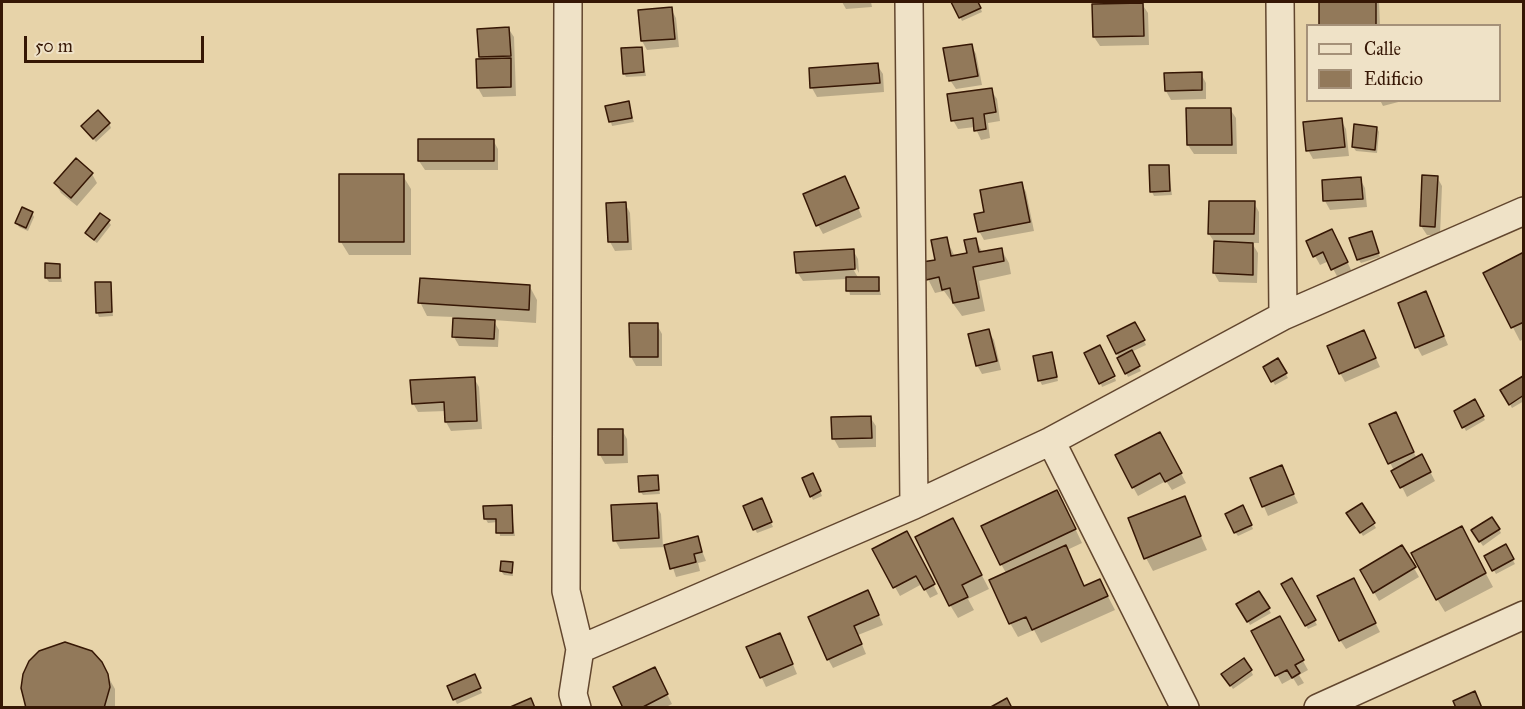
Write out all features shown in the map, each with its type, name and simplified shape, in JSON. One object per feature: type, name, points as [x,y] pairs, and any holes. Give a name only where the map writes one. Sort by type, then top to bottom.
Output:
[{"type":"street","points":[[568,2],[566,591],[580,649],[573,694],[577,708]]},
{"type":"street","points":[[909,2],[914,505]]},
{"type":"street","points":[[1280,2],[1283,316]]},
{"type":"street","points":[[580,649],[914,505],[1051,441],[1283,316],[1524,211]]},
{"type":"street","points":[[1051,441],[1185,708]]},
{"type":"street","points":[[1318,708],[1524,615]]},
{"type":"building","points":[[951,2],[978,2],[981,8],[959,18]]},
{"type":"building","points":[[1319,2],[1376,2],[1376,24],[1319,24]]},
{"type":"building","points":[[1143,3],[1144,36],[1093,37],[1092,4]]},
{"type":"building","points":[[672,7],[675,39],[641,41],[638,10]]},
{"type":"building","points":[[509,27],[511,56],[479,57],[477,29]]},
{"type":"building","points":[[972,44],[978,76],[949,81],[943,48]]},
{"type":"building","points":[[642,47],[644,72],[623,74],[621,48]]},
{"type":"building","points":[[511,58],[511,87],[477,88],[476,59]]},
{"type":"building","points":[[878,63],[880,83],[810,88],[809,68]]},
{"type":"building","points":[[1202,72],[1202,90],[1165,91],[1164,73]]},
{"type":"building","points":[[992,88],[996,112],[984,114],[986,129],[974,131],[973,118],[951,121],[947,94]]},
{"type":"building","points":[[629,101],[632,118],[609,122],[605,106]]},
{"type":"building","points":[[1186,108],[1231,108],[1232,145],[1187,145]]},
{"type":"building","points":[[98,110],[110,123],[93,139],[81,126]]},
{"type":"building","points":[[1342,118],[1345,147],[1306,151],[1303,122]]},
{"type":"building","points":[[1354,124],[1377,127],[1375,150],[1352,147]]},
{"type":"building","points":[[418,139],[494,139],[494,161],[418,161]]},
{"type":"building","points":[[76,158],[93,173],[71,198],[54,183]]},
{"type":"building","points":[[1149,165],[1169,165],[1170,191],[1150,192]]},
{"type":"building","points":[[339,174],[404,174],[404,242],[339,242]]},
{"type":"building","points":[[1422,175],[1438,176],[1435,227],[1420,226]]},
{"type":"building","points":[[845,176],[859,208],[816,226],[803,194]]},
{"type":"building","points":[[1361,177],[1363,199],[1323,201],[1322,180]]},
{"type":"building","points":[[1022,182],[1030,222],[978,232],[974,214],[984,212],[980,190]]},
{"type":"building","points":[[1209,201],[1255,201],[1254,234],[1208,234]]},
{"type":"building","points":[[626,202],[628,242],[608,242],[606,203]]},
{"type":"building","points":[[22,207],[33,212],[26,228],[15,223]]},
{"type":"building","points":[[100,213],[110,220],[94,240],[85,233]]},
{"type":"building","points":[[1332,229],[1348,262],[1331,270],[1323,252],[1313,257],[1306,241]]},
{"type":"building","points":[[1372,231],[1379,253],[1357,260],[1349,238]]},
{"type":"building","points":[[947,237],[951,256],[967,253],[964,240],[976,238],[979,252],[1002,248],[1004,261],[973,267],[979,298],[953,303],[950,288],[942,290],[939,277],[926,280],[922,262],[935,260],[931,240]]},
{"type":"building","points":[[1214,241],[1253,243],[1253,275],[1213,273]]},
{"type":"building","points":[[854,249],[855,269],[796,273],[794,252]]},
{"type":"building","points":[[1524,252],[1524,322],[1511,328],[1483,273]]},
{"type":"building","points":[[45,263],[60,264],[60,278],[45,278]]},
{"type":"building","points":[[846,277],[879,277],[879,291],[846,291]]},
{"type":"building","points":[[420,278],[530,285],[529,310],[418,303]]},
{"type":"building","points":[[95,282],[111,282],[112,312],[96,313]]},
{"type":"building","points":[[1426,291],[1444,336],[1415,348],[1398,303]]},
{"type":"building","points":[[453,318],[495,320],[494,339],[452,337]]},
{"type":"building","points":[[1135,322],[1145,340],[1116,354],[1107,336]]},
{"type":"building","points":[[629,323],[658,323],[658,357],[630,357]]},
{"type":"building","points":[[989,329],[997,361],[976,366],[968,334]]},
{"type":"building","points":[[1364,330],[1376,358],[1339,374],[1327,346]]},
{"type":"building","points":[[1100,345],[1115,376],[1099,384],[1084,353]]},
{"type":"building","points":[[1132,350],[1140,366],[1125,374],[1117,358]]},
{"type":"building","points":[[1052,352],[1057,377],[1038,381],[1033,356]]},
{"type":"building","points":[[1278,358],[1287,373],[1271,382],[1263,367]]},
{"type":"building","points":[[1523,376],[1524,395],[1509,405],[1500,390]]},
{"type":"building","points":[[475,377],[477,421],[445,422],[444,402],[412,404],[410,380]]},
{"type":"building","points":[[1475,399],[1484,416],[1462,428],[1454,411]]},
{"type":"building","points":[[1396,412],[1414,452],[1388,464],[1369,424]]},
{"type":"building","points":[[871,416],[872,438],[832,439],[831,417]]},
{"type":"building","points":[[598,429],[623,429],[623,455],[598,455]]},
{"type":"building","points":[[1160,432],[1182,473],[1165,482],[1160,473],[1132,488],[1115,455]]},
{"type":"building","points":[[1422,454],[1431,472],[1400,488],[1391,471]]},
{"type":"building","points":[[1282,465],[1294,494],[1262,507],[1250,478]]},
{"type":"building","points":[[813,473],[821,491],[810,497],[802,478]]},
{"type":"building","points":[[658,475],[659,490],[639,492],[638,476]]},
{"type":"building","points":[[1057,490],[1076,529],[1000,565],[981,526]]},
{"type":"building","points":[[1185,496],[1201,536],[1144,559],[1128,518]]},
{"type":"building","points":[[762,498],[772,522],[753,530],[743,506]]},
{"type":"building","points":[[657,503],[659,538],[613,541],[611,505]]},
{"type":"building","points":[[1362,503],[1375,523],[1360,533],[1346,513]]},
{"type":"building","points":[[512,505],[513,533],[496,533],[496,519],[484,519],[483,506]]},
{"type":"building","points":[[1243,505],[1252,525],[1234,533],[1225,514]]},
{"type":"building","points":[[1492,517],[1500,529],[1479,542],[1471,530]]},
{"type":"building","points":[[953,518],[982,575],[962,585],[968,597],[949,606],[915,537]]},
{"type":"building","points":[[1462,526],[1486,573],[1436,600],[1411,553]]},
{"type":"building","points":[[907,531],[935,584],[924,590],[916,576],[893,588],[872,549]]},
{"type":"building","points":[[698,536],[702,552],[694,554],[696,562],[670,569],[664,545]]},
{"type":"building","points":[[1506,544],[1514,559],[1492,571],[1484,556]]},
{"type":"building","points":[[1066,545],[1084,586],[1100,579],[1108,596],[1032,630],[1026,617],[1009,624],[989,580]]},
{"type":"building","points":[[1402,545],[1416,567],[1373,593],[1360,570]]},
{"type":"building","points":[[501,561],[513,562],[512,573],[500,571]]},
{"type":"building","points":[[1292,578],[1316,620],[1305,626],[1281,584]]},
{"type":"building","points":[[1354,578],[1376,623],[1339,641],[1317,596]]},
{"type":"building","points":[[868,590],[879,615],[854,626],[862,644],[827,660],[808,617]]},
{"type":"building","points":[[1259,591],[1270,608],[1247,622],[1236,604]]},
{"type":"building","points":[[1280,616],[1304,660],[1295,665],[1300,673],[1292,678],[1287,670],[1275,676],[1251,631]]},
{"type":"building","points":[[780,633],[793,664],[760,678],[746,647]]},
{"type":"building","points":[[65,642],[92,651],[102,662],[108,674],[110,687],[104,708],[26,708],[21,688],[23,674],[29,661],[39,651]]},
{"type":"building","points":[[1244,658],[1252,670],[1230,686],[1221,674]]},
{"type":"building","points":[[655,667],[668,694],[641,708],[623,708],[613,687]]},
{"type":"building","points":[[475,674],[481,688],[453,700],[447,686]]},
{"type":"building","points":[[1475,691],[1482,708],[1456,708],[1453,701]]},
{"type":"building","points":[[531,698],[535,708],[508,708]]},
{"type":"building","points":[[1007,698],[1012,708],[989,708]]}]
